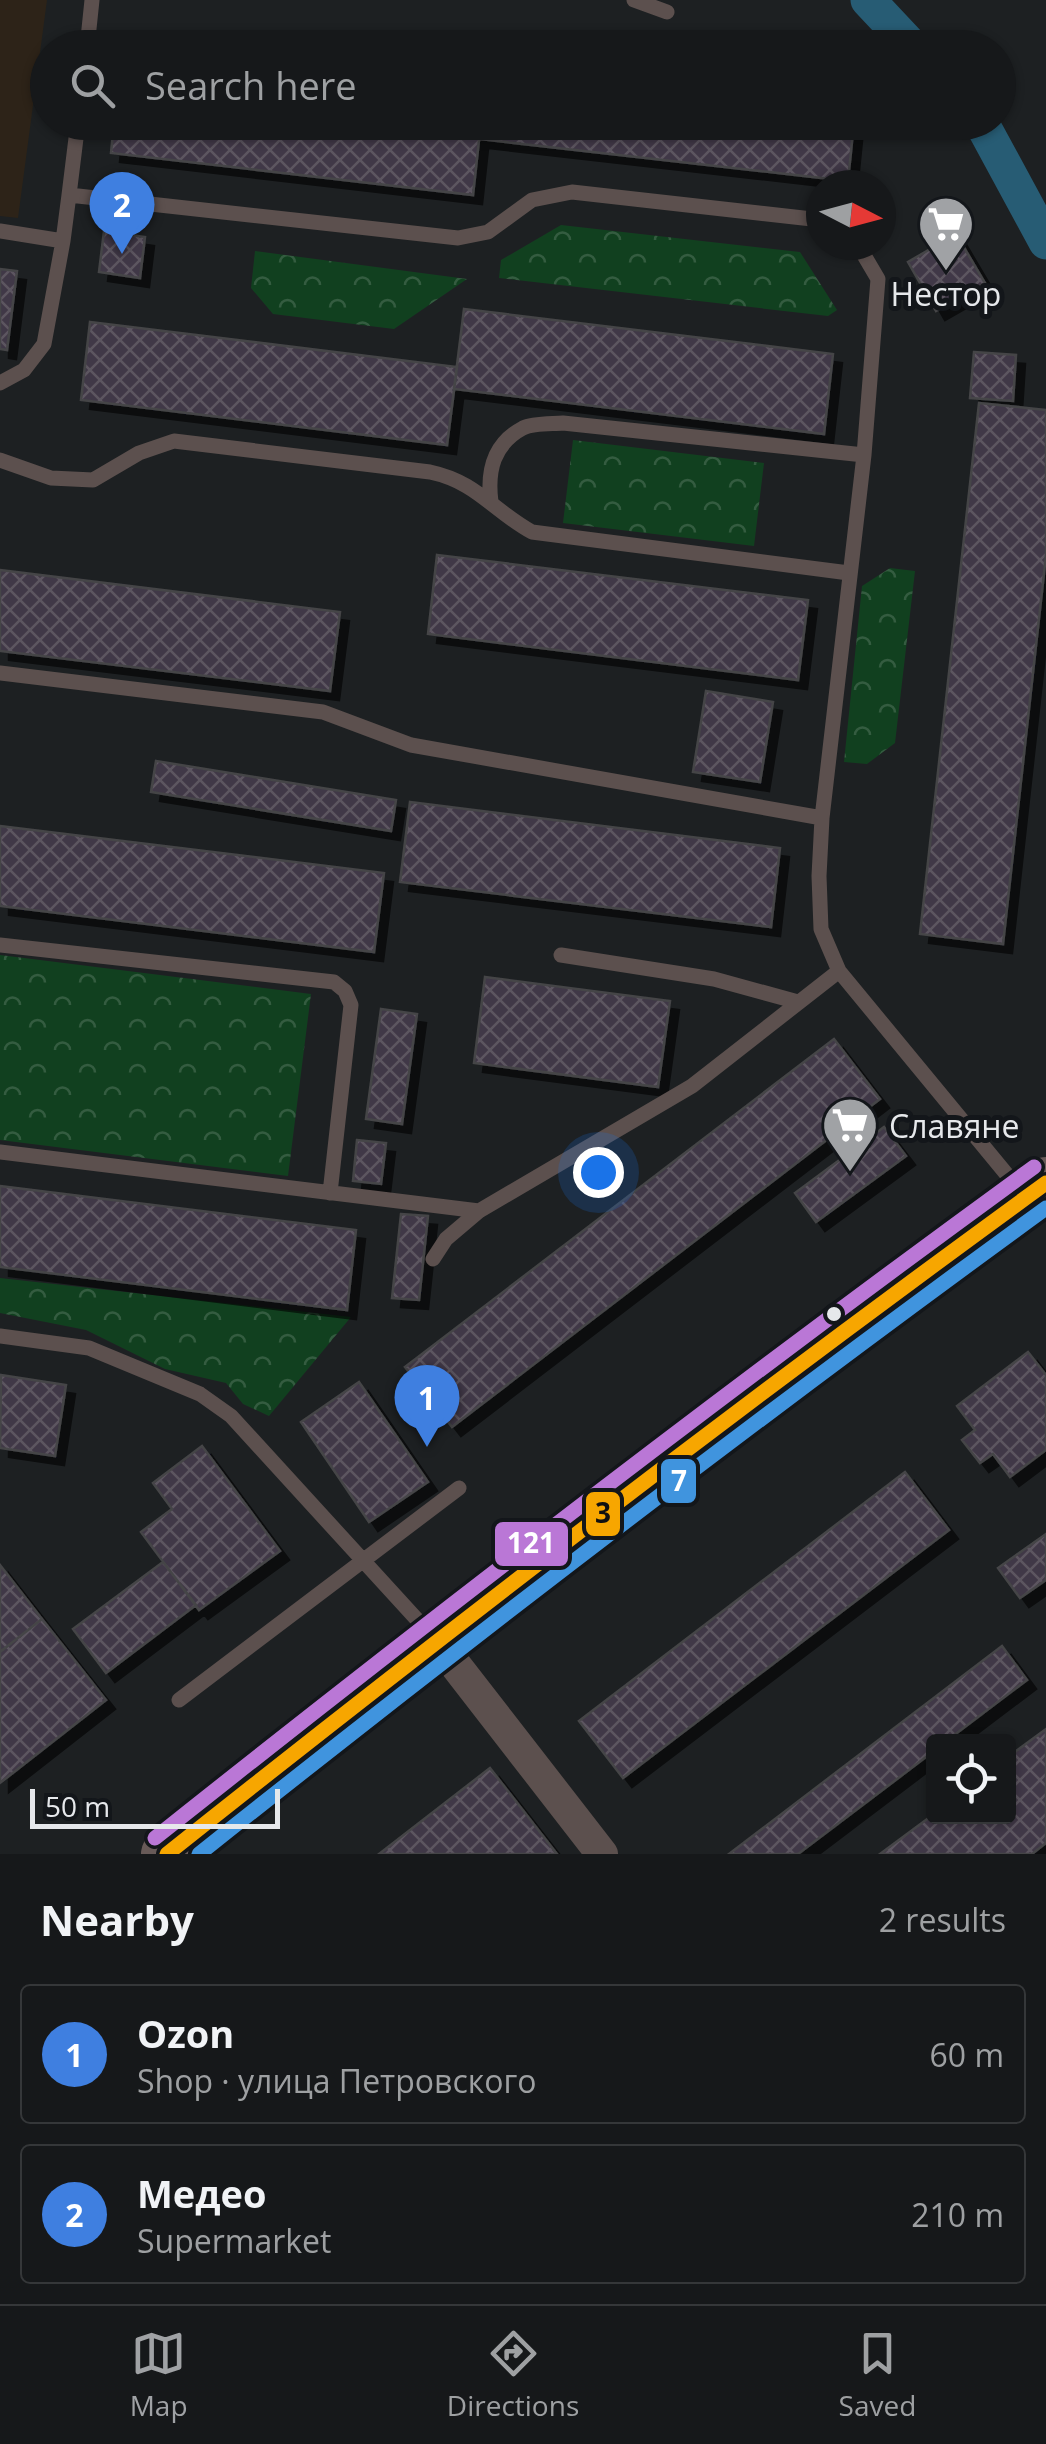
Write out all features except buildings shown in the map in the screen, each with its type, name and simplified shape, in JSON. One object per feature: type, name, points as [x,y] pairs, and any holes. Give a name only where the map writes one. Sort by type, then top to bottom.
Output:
[{"type":"main road","points":[[168,1854],[436,1640],[840,1333],[1036,1191]]},
{"type":"street","points":[[436,1640],[602,1854]]},
{"type":"lane","points":[[89,30],[92,0]]},
{"type":"lane","points":[[634,0],[667,12]]},
{"type":"lane","points":[[0,383],[24,370],[44,344],[76,140]]},
{"type":"lane","points":[[69,195],[458,238],[488,232],[532,200],[572,192],[806,218]]},
{"type":"lane","points":[[0,231],[62,241]]},
{"type":"lane","points":[[867,260],[878,279],[864,455],[822,818],[821,928],[839,971],[1036,1191]]},
{"type":"lane","points":[[490,502],[487,474],[496,452],[525,427],[563,423],[864,455]]},
{"type":"lane","points":[[0,460],[50,478],[94,480],[139,453],[174,441],[430,472],[457,478],[510,520],[532,532],[849,573]]},
{"type":"lane","points":[[0,673],[324,712],[411,746],[822,818]]},
{"type":"lane","points":[[0,945],[334,982],[344,990],[351,1005],[330,1193]]},
{"type":"lane","points":[[560,955],[714,979],[798,1002]]},
{"type":"lane","points":[[433,1258],[446,1239],[479,1211],[692,1086],[839,971]]},
{"type":"lane","points":[[0,1152],[479,1211]]},
{"type":"lane","points":[[0,1336],[89,1348],[200,1394],[232,1416],[436,1640]]},
{"type":"lane","points":[[178,1700],[459,1488]]},
{"type":"shaded area","points":[[0,0],[47,0],[43,30],[30,30],[30,128],[18,218],[0,216]]},
{"type":"green space","points":[[561,225],[800,252],[837,310],[828,316],[499,278],[501,260]]},
{"type":"green space","points":[[255,251],[467,279],[394,329],[273,314],[251,288]]},
{"type":"green space","points":[[573,440],[764,463],[754,546],[563,523]]},
{"type":"green space","points":[[890,568],[915,571],[895,743],[867,764],[844,762],[862,586]]},
{"type":"green space","points":[[0,955],[311,994],[288,1176],[0,1140]]},
{"type":"green space","points":[[0,1278],[351,1317],[269,1416],[243,1404],[226,1383],[165,1369],[86,1330],[0,1313]]},
{"type":"waterway","points":[[868,0],[896,30]]},
{"type":"waterway","points":[[991,140],[1046,242]]},
{"type":"transit line","name":"121","points":[[155,1838],[591,1498],[1034,1167]]},
{"type":"transit line","name":"3","points":[[167,1854],[603,1514],[1046,1183]]},
{"type":"transit line","name":"7","points":[[199,1854],[619,1526],[1046,1208]]},
{"type":"place","name":"Медео","points":[[122,254]]},
{"type":"place","name":"Нестор","points":[[946,273]]},
{"type":"place","name":"Славяне","points":[[850,1174]]},
{"type":"place","name":"Ozon","points":[[427,1447]]}]
